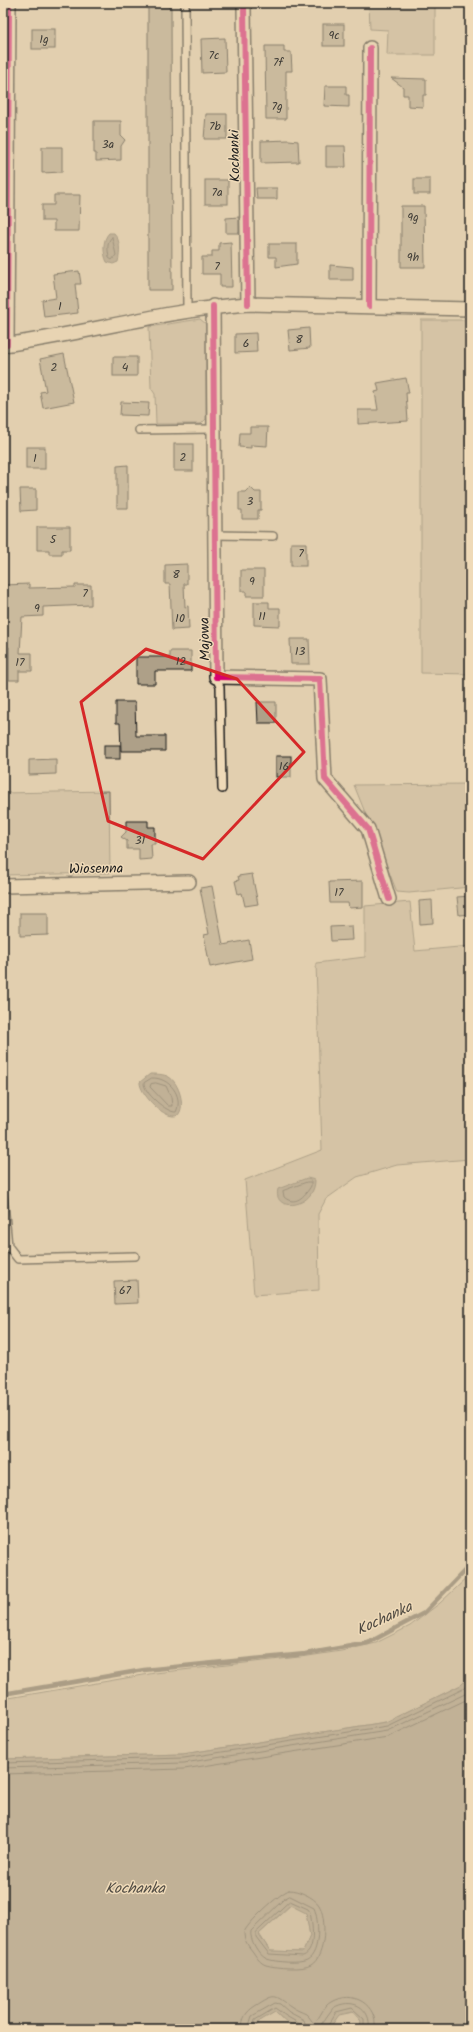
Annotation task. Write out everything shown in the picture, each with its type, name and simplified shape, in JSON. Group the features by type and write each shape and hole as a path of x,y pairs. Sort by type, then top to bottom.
{"street":[{"path":"9,3 5,344 35,340 213,306 248,304 470,309"},
{"name":"Kochanki","path":"244,7 248,304"},
{"path":"369,306 370,48"},
{"name":"Majowa","path":"213,306 216,677 320,679 325,779 368,829 389,899"},
{"name":"Wiosenna","path":"3,886 189,882"}],"lane":[{"path":"185,3 187,311"},
{"path":"140,430 214,429"},
{"path":"215,535 273,536"},
{"path":"216,677 220,687 222,789"},
{"path":"3,1192 8,1246 18,1259 135,1256"}],"highlighted area":[{"path":"146,649 237,679 304,752 203,859 108,821 81,702"}],"shaded area":[{"path":"369,3 435,3 435,55 387,55 388,30 370,29"},
{"path":"200,319 206,324 206,419 201,424 156,424 155,394 151,388 149,327"},
{"path":"421,320 470,320 470,674 421,673"},
{"path":"470,784 470,887 409,893 397,892 354,785"},
{"path":"109,791 110,873 3,875 3,793"},
{"path":"410,902 415,951 470,946 470,1159 397,1165 357,1177 326,1199 318,1214 319,1290 254,1295 245,1180 322,1150 316,963 365,957 365,906"},
{"path":"470,1575 470,1676 461,1685 386,1722 183,1754 3,1759 3,1699 155,1673 308,1656 341,1651 376,1643 410,1626 440,1603"},
{"path":"291,1905 306,1912 310,1936 303,1952 270,1951 259,1934"},
{"path":"275,2011 283,2020 302,2029 257,2029 258,2022"},
{"path":"353,2012 361,2021 360,2029 325,2029 329,2028 339,2014"}],"water":[{"path":"109,233 114,233 118,239 118,262 113,264 107,262 104,251 105,239"},
{"path":"150,1074 167,1076 176,1084 181,1101 178,1115 173,1116 160,1111 148,1099 141,1087 140,1082"},
{"path":"307,1178 315,1180 313,1190 308,1197 302,1202 294,1204 281,1202 278,1197 278,1189"},
{"name":"Kochanka","path":"470,1676 470,2029 360,2029 361,2021 353,2012 339,2015 329,2029 306,2029 287,2022 275,2012 258,2022 257,2029 3,2029 3,1759 183,1754 386,1722 461,1685","holes":["290,1905 306,1913 310,1936 303,1952 270,1951 259,1934"]}],"building":[{"path":"148,3 169,3 169,8 171,8 172,290 148,290"},
{"path":"323,24 344,24 344,46 323,46"},
{"path":"32,29 55,29 55,49 32,49"},
{"path":"225,38 226,72 202,73 201,39"},
{"path":"265,46 284,46 284,52 291,52 292,71 286,71 286,119 266,119"},
{"path":"391,78 426,79 426,95 423,95 423,107 408,106 408,95 403,95 403,87"},
{"path":"325,86 346,86 346,95 349,95 349,107 324,106"},
{"path":"206,114 227,114 227,139 204,139"},
{"path":"94,121 121,121 121,136 125,140 121,146 121,160 96,161 96,153 94,153"},
{"path":"261,141 298,141 299,162 261,163"},
{"path":"326,146 345,146 346,167 326,167"},
{"path":"42,147 62,147 62,172 42,173"},
{"path":"414,179 430,179 430,194 414,194"},
{"path":"205,180 228,180 228,204 205,204"},
{"path":"256,188 277,188 277,199 257,199"},
{"path":"54,195 80,195 79,231 54,231 54,221 42,221 42,205 54,205"},
{"path":"401,206 424,206 425,267 401,267"},
{"path":"239,217 239,233 226,233 226,218"},
{"path":"231,242 232,287 220,287 220,274 202,274 202,257 212,257 212,251 219,251 219,243"},
{"path":"269,244 297,244 297,264 276,267 276,257 269,257"},
{"path":"330,265 353,267 353,280 330,280"},
{"path":"79,271 81,284 75,284 78,313 44,317 42,300 56,298 53,274"},
{"path":"309,328 310,348 290,350 288,330"},
{"path":"256,333 257,352 235,353 235,334"},
{"path":"64,354 74,402 43,408 40,392 46,391 40,359"},
{"path":"113,357 137,357 137,376 113,376"},
{"path":"406,378 409,393 406,393 408,421 358,424 358,410 378,410 375,392 379,391 377,383"},
{"path":"121,402 149,403 148,416 120,415"},
{"path":"250,427 268,427 267,446 251,445 251,448 239,447 240,433 250,433"},
{"path":"174,444 193,444 193,471 174,471"},
{"path":"26,447 45,447 45,469 26,469"},
{"path":"128,465 128,508 117,508 117,466"},
{"path":"250,487 255,492 261,492 261,510 258,510 258,519 242,519 242,510 239,510 239,492 245,492"},
{"path":"20,489 36,489 36,510 21,511"},
{"path":"37,527 70,527 70,550 62,550 62,554 49,554 49,550 37,550"},
{"path":"291,543 306,543 306,566 291,566"},
{"path":"187,564 187,584 184,584 185,607 188,606 189,629 172,630 170,584 165,584 165,565"},
{"path":"241,570 264,570 264,596 246,596 246,591 241,591"},
{"path":"29,584 29,588 75,587 75,585 91,585 91,605 43,607 43,616 22,617 20,653 32,653 32,671 19,671 19,680 9,680 9,647 3,647 4,585"},
{"path":"254,602 269,602 269,608 280,608 280,626 254,625"},
{"path":"290,639 309,639 310,664 291,664"},
{"path":"170,651 191,651 191,671 155,671 155,684 136,684 136,657 170,657"},
{"path":"116,702 135,702 136,736 165,736 165,751 121,751 120,723 116,723"},
{"path":"257,702 276,702 276,723 258,723"},
{"path":"104,745 120,745 120,759 104,759"},
{"path":"276,756 291,756 291,777 276,777"},
{"path":"56,759 56,774 29,775 29,760"},
{"path":"126,821 148,821 148,827 155,827 155,844 151,844 152,859 139,860 139,849 127,849 127,841 121,837 126,832"},
{"path":"252,874 258,904 245,906 242,893 238,894 235,881 239,880 238,876"},
{"path":"363,881 363,907 349,908 348,903 330,903 329,882"},
{"path":"212,886 223,945 249,940 252,959 210,967 204,935 209,934 200,888"},
{"path":"470,896 470,914 459,915 457,897"},
{"path":"432,900 433,923 420,924 419,901"},
{"path":"20,913 48,913 48,935 20,936"},
{"path":"351,926 352,940 331,941 330,927"},
{"path":"137,1280 138,1303 115,1304 114,1281"}],"waterway":[{"name":"Kochanka","path":"3,1694 144,1670 305,1654 368,1643 424,1613 470,1565"}],"cycle path":[{"path":"7,344 9,3"},
{"path":"244,7 248,304"},
{"path":"369,306 370,48"},
{"path":"213,306 216,677 320,679 325,779 368,829 389,899"}]}
